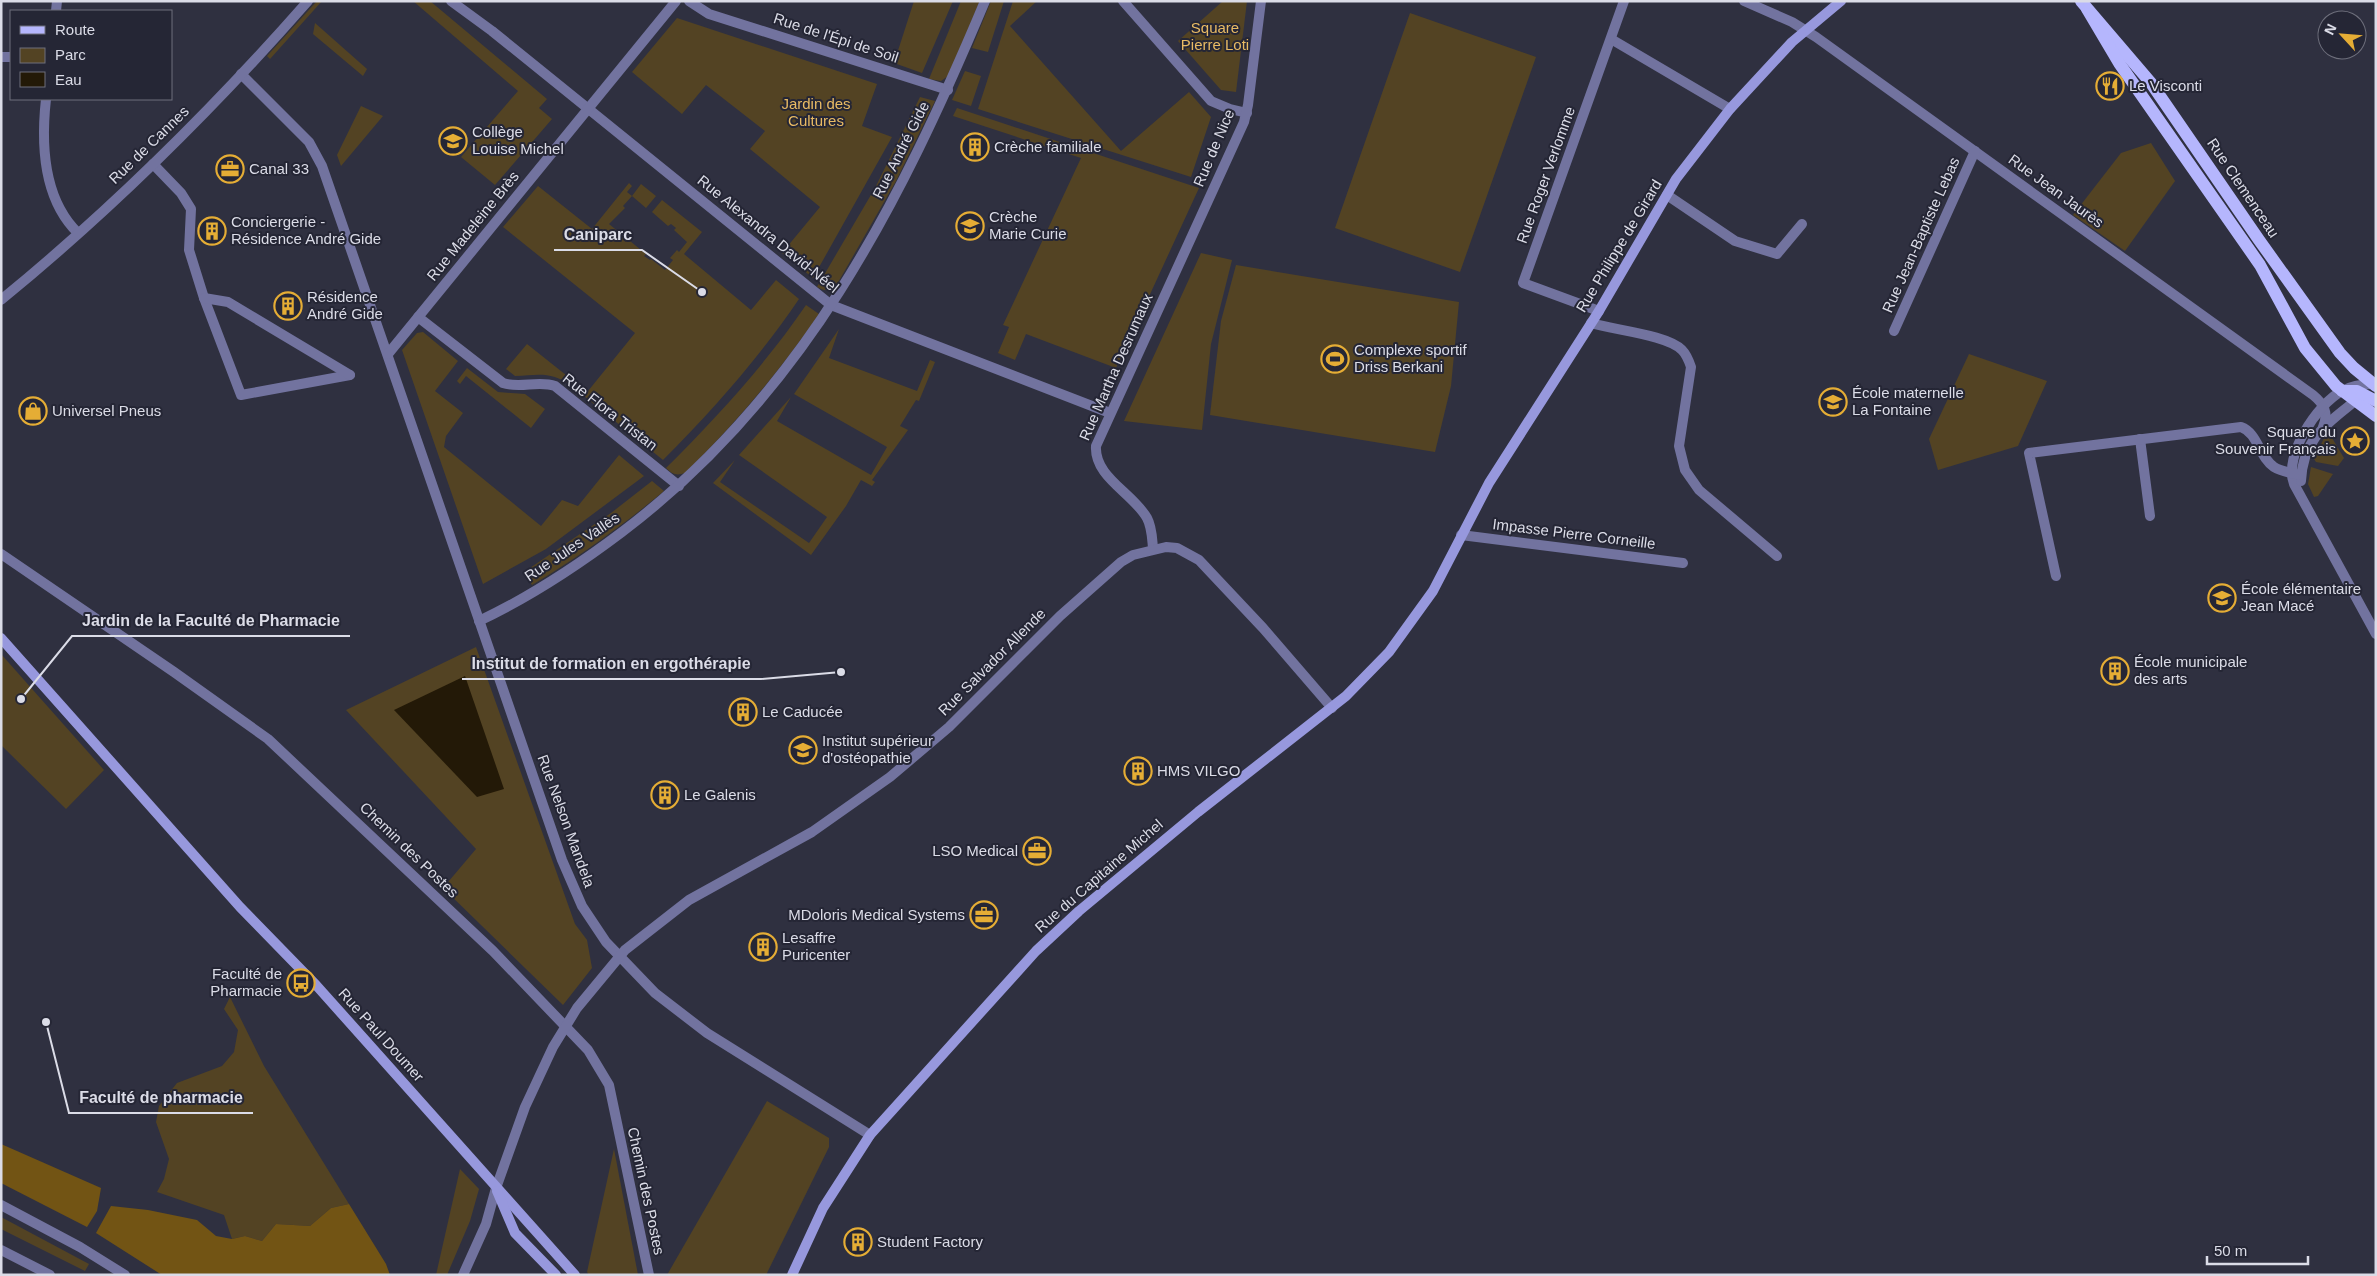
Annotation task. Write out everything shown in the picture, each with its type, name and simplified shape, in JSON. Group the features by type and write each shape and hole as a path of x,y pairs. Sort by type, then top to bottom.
{"main road":[{"name":"Rue Philippe de Girard","path":"1461,535 1489,483 1591,323 1667,194 1692,157 1730,109 1805,29 1840,1"},
{"name":"Rue Clemenceau","path":"2084,5 2151,83 2259,240 2368,389 2376,416"},
{"name":"Rue Clemenceau","path":"2084,5 2119,64 2254,257 2305,348 2342,391"},
{"path":"2342,391 2368,389 2376,401"},
{"name":"Rue du Capitaine Michel","path":"792,1275 823,1208 870,1135 908,1090 1049,938 1198,812 1332,708 1366,677 1406,631 1433,591 1461,535"},
{"name":"Rue Paul Doumer","path":"1,638 240,907 316,985 575,1275"},
{"name":"Rue Paul Doumer","path":"496,1188 515,1233 529,1250 556,1275"}],"street":[{"name":"Rue de Cannes","path":"1,300 78,233 152,164 241,74 308,1"},
{"name":"Rue Alexandra David-Néel","path":"450,1 492,31 831,306 1110,414"},
{"name":"Rue Madeleine Brès","path":"388,354 676,1"},
{"name":"Rue de l'Épi de Soil","path":"689,1 709,14 948,90"},
{"name":"Rue André Gide","path":"831,306 901,186 948,90 985,1"},
{"path":"1123,1 1211,101 1230,109 1247,113"},
{"name":"Rue de Nice","path":"1175,270 1247,113 1261,1"},
{"name":"Rue Roger Verlomme","path":"1599,310 1523,284 1624,1"},
{"name":"Rue Jean Jaurès","path":"1744,1 1805,29 2313,395 2324,406"},
{"path":"1611,39 1730,109"},
{"path":"241,74 305,138 318,156 479,620"},
{"path":"46,100 43,132 46,167 60,210 78,233"},
{"name":"Rue Jean-Baptiste Lebas","path":"1894,331 1975,151"},
{"path":"152,164 181,193 191,210 189,250 204,298 241,395 350,375 228,302 204,298"},
{"path":"1667,194 1735,241 1777,254 1802,224"},
{"name":"Rue Martha Desrumaux","path":"1153,548 1151,528 1146,516 1102,468 1096,457 1096,446 1175,270"},
{"name":"Rue Jules Vallès","path":"479,620 527,596 580,563 679,486 700,467 754,410 796,357 831,306"},
{"name":"Rue Flora Tristan","path":"418,317 503,384 514,386 543,384 555,386 679,486"},
{"path":"1591,323 1658,338 1682,349 1691,367 1679,446 1684,470 1699,490 1777,556"},
{"path":"2323,426 2368,389"},
{"path":"2296,474 2294,456 2303,436 2324,406 2342,391"},
{"path":"2324,406 2326,417 2323,426 2296,474 2294,484 2376,634"},
{"path":"2056,576 2029,453 2241,427 2249,432 2271,464 2296,474"},
{"path":"2140,439 2150,516"},
{"name":"Impasse Pierre Corneille","path":"1461,535 1683,563"},
{"name":"Rue Salvador Allende","path":"462,1275 486,1224 496,1188 534,1085 565,1026 618,957 645,932 689,900 791,845 882,783 932,742 1060,616 1102,578 1133,555 1153,548 1177,548 1203,564 1332,708"},
{"name":"Chemin des Postes","path":"1,554 226,708 268,739 328,793 493,951 588,1050 609,1085 649,1275"},
{"name":"Rue Nelson Mandela","path":"479,620 572,884 594,924 618,957 655,993 686,1018 870,1135"},
{"path":"1,1205 73,1243 125,1275"},
{"path":"1,1250 50,1275"}],"green space":[{"path":"317,1 322,1 270,59 267,56"},
{"path":"413,1 430,1 547,99 539,108 552,119 495,185 461,157 518,91"},
{"path":"914,1 953,1 922,73 894,63"},
{"path":"961,1 980,1 948,76 941,81 929,79"},
{"path":"991,1 1004,1 988,52 972,48"},
{"path":"1013,1 1037,1 1010,26 1121,151 1189,92 1211,117 1191,177 978,109"},
{"name":"Square Pierre Loti","path":"1223,1 1247,1 1236,92 1221,90 1178,41"},
{"path":"1410,13 1536,57 1460,272 1335,228"},
{"name":"Jardin des Cultures","path":"677,18 877,84 862,126 892,137 813,278 782,253 820,207 750,149 765,131 706,85 682,114 632,72"},
{"path":"315,23 367,69 363,76 313,34"},
{"path":"965,71 981,76 971,106 952,100"},
{"path":"920,97 935,101 896,181 836,286 827,290 817,287 875,188"},
{"path":"361,106 383,116 341,166 337,155"},
{"path":"957,108 1199,188 1116,368 1026,334 1015,360 998,353 1009,327 1003,325 1081,158 953,116"},
{"path":"2151,143 2175,181 2125,251 2073,215 2121,153"},
{"path":"629,183 632,186 627,192 632,196 623,206 625,208 609,224 646,254 644,256 665,270 673,260 670,258 677,250 679,252 687,242 674,230 676,228 671,224 668,226 652,212 662,200 702,232 684,254 751,310 776,280 799,299 735,383 663,460 584,396 635,333 503,227 538,186 592,229"},
{"path":"641,184 656,196 646,208 632,196"},
{"path":"1201,253 1232,260 1211,344 1202,430 1124,421"},
{"name":"Complexe sportif Driss Berkani","path":"1236,265 1459,302 1451,386 1435,452 1210,415 1221,321"},
{"path":"806,305 819,314 756,397 685,473 677,474 668,470 666,468 722,410 774,349"},
{"path":"839,329 829,358 917,391 930,360 935,362 919,401 916,400 900,426 908,430 872,480 875,482 872,486 861,480 846,506 811,555 713,483 735,460 720,482 809,543 827,517 739,455 791,397 777,421 871,475 887,447 794,394"},
{"path":"423,332 458,361 435,391 463,413 446,436 444,447 541,526 562,500 578,506 619,455 644,476 546,549 483,584 402,350 417,333"},
{"path":"527,344 576,383 572,386 558,378 545,375 515,376 506,369"},
{"path":"1969,354 2047,381 2018,446 1938,470 1929,439"},
{"path":"467,368 498,392 525,394 545,409 531,428 466,376 460,384 457,381"},
{"path":"2329,433 2344,458 2338,466 2316,462 2314,459 2325,436"},
{"path":"2311,467 2333,474 2318,496 2314,497 2308,484"},
{"path":"652,481 664,491 600,541 532,585 524,572 611,513"},
{"path":"476,647 575,924 587,940 592,968 563,1005 443,888 476,849 346,710"},
{"path":"1,654 104,770 66,809 1,745"},
{"path":"230,997 264,1066 349,1204 331,1208 310,1226 276,1224 262,1241 245,1236 232,1239 224,1215 157,1192 164,1179 169,1159 156,1122 159,1106 177,1083 222,1066 234,1052 238,1030 224,1009"},
{"path":"767,1101 829,1138 829,1147 766,1275 667,1275"},
{"path":"614,1149 638,1275 589,1275 587,1272"},
{"path":"460,1169 479,1189 470,1221 447,1275 436,1275"},
{"path":"1,1217 89,1264 85,1271 1,1229"}],"shaded area":[{"path":"1,1144 101,1188 97,1211 87,1227 1,1183"},
{"path":"349,1204 386,1264 390,1275 162,1275 96,1233 111,1206 148,1210 197,1220 216,1236 232,1239 245,1236 262,1241 276,1224 310,1226 331,1208"}],"water":[{"path":"465,676 504,789 477,797 394,710"}],"place":[{"name":"Le Visconti","path":"2110,86"},
{"name":"Collège Louise Michel","path":"453,141"},
{"name":"Crèche familiale","path":"975,147"},
{"name":"Canal 33","path":"230,169"},
{"name":"Crèche Marie Curie","path":"970,226"},
{"name":"Conciergerie - Résidence André Gide","path":"212,231"},
{"name":"Caniparc","path":"702,292"},
{"name":"Résidence André Gide","path":"288,306"},
{"name":"Complexe sportif Driss Berkani","path":"1335,359"},
{"name":"École maternelle La Fontaine","path":"1833,402"},
{"name":"Universel Pneus","path":"33,411"},
{"name":"Square du Souvenir Français","path":"2355,441"},
{"name":"École élémentaire Jean Macé","path":"2222,598"},
{"name":"École municipale des arts","path":"2115,671"},
{"name":"Institut de formation en ergothérapie","path":"841,672"},
{"name":"Jardin de la Faculté de Pharmacie","path":"21,699"},
{"name":"Le Caducée","path":"743,712"},
{"name":"Institut supérieur d'ostéopathie","path":"803,750"},
{"name":"HMS VILGO","path":"1138,771"},
{"name":"Le Galenis","path":"665,795"},
{"name":"LSO Medical","path":"1037,851"},
{"name":"MDoloris Medical Systems","path":"984,915"},
{"name":"Lesaffre Puricenter","path":"763,947"},
{"name":"Faculté de Pharmacie","path":"301,983"},
{"name":"Faculté de pharmacie","path":"46,1022"},
{"name":"Student Factory","path":"858,1242"}]}
